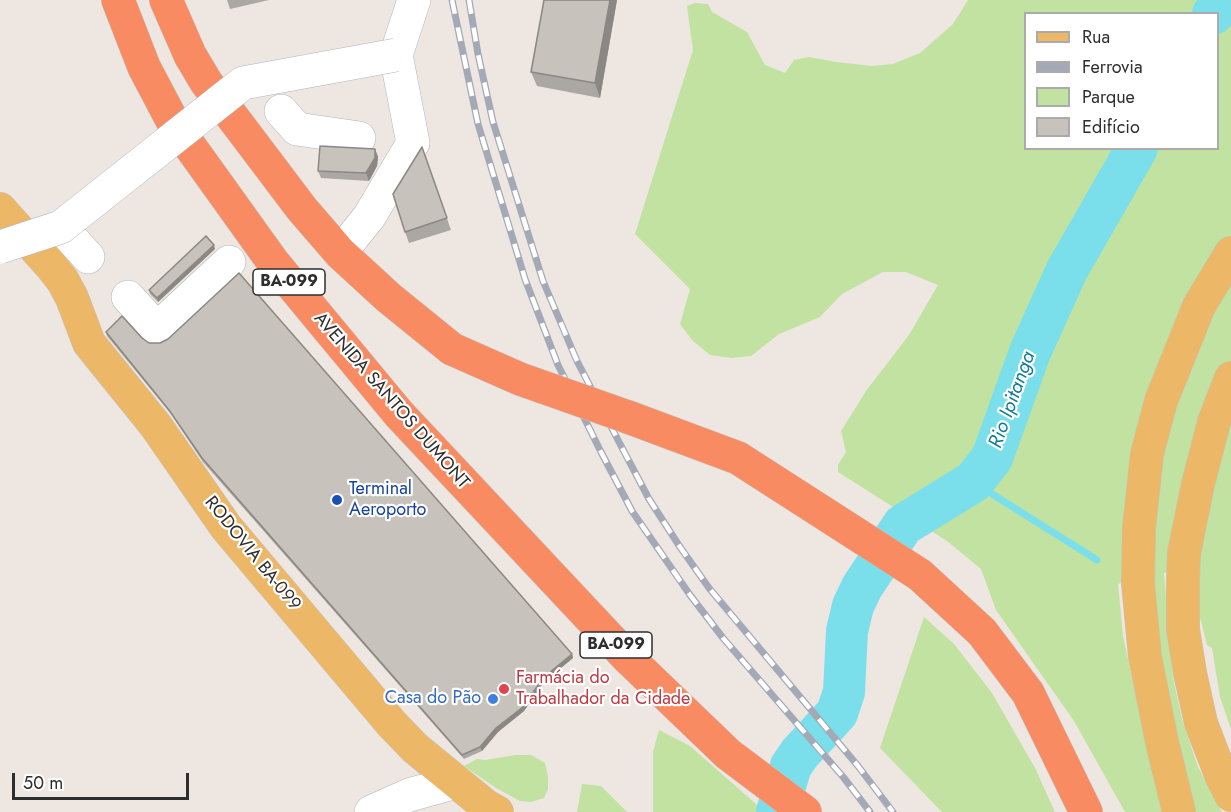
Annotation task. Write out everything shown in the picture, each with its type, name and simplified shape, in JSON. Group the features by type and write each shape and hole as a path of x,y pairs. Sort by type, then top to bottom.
{"highway":[{"name":"AVENIDA SANTOS DUMONT","path":"118,0 144,67 174,124 281,272 399,414 627,657 728,754 805,812"},
{"name":"BA-099","path":"166,0 190,55 206,82 302,209 340,253 389,298 452,349 520,379 738,458 920,575 982,632 1028,693 1086,812"}],"main road":[{"name":"RODOVIA BA-099","path":"0,209 58,274 72,298 88,343 163,434 226,527 391,723 415,748 486,806 497,812"},
{"path":"1179,812 1161,742 1145,657 1138,583 1139,528 1147,454 1161,401 1199,306 1231,253"},
{"path":"1231,378 1214,422 1195,495 1184,554 1183,628 1201,723 1231,795"}],"street":[{"path":"340,253 369,217 373,139 414,0"},
{"path":"0,247 61,227 243,83 396,55"},
{"path":"280,111 297,129 373,139"},
{"path":"61,227 88,257"},
{"path":"128,297 157,329 229,262"},
{"path":"371,812 409,795 456,782"}],"green space":[{"path":"968,0 1231,0 1231,729 1220,697 1212,648 1207,645 1194,603 1190,564 1164,573 1173,678 1182,719 1198,767 1222,812 1194,812 1164,681 1154,573 1118,584 1123,636 1164,812 1125,812 1074,721 996,610 981,569 947,541 838,472 838,465 846,452 841,431 866,391 909,335 938,285 906,272 883,272 842,294 820,317 779,334 751,356 732,358 710,355 692,340 680,324 690,289 635,234 693,50 687,6 695,3 708,4 712,12 747,32 765,65 785,73 794,60 809,57 872,66 893,64 920,53 953,24"},
{"path":"924,617 954,644 992,693 1035,768 1055,812 942,812 880,748"},
{"path":"659,730 690,746 765,812 653,812 653,752"},
{"path":"531,755 545,763 548,789 544,798 531,802 520,801 464,766 477,759 485,760"},
{"path":"582,784 601,786 627,812 577,812"}],"building":[{"path":"544,0 610,0 595,83 531,72"},
{"path":"320,146 375,149 375,158 366,173 318,171"},
{"path":"422,147 447,218 405,232 393,194"},
{"path":"206,236 214,245 157,298 149,290"},
{"name":"Terminal Aeroporto","path":"239,273 572,654 543,678 523,707 496,728 480,747 462,755 202,458 169,410 106,332 122,316 149,343 160,343 168,339"}],"waterway":[{"name":"Rio Ipitanga","path":"1214,12 1223,0"},
{"name":"Rio Ipitanga","path":"777,812 791,766 837,713 844,692 847,631 853,606 862,587 903,525 973,482 992,458 1030,352 1067,270 1136,150"},
{"path":"973,482 1097,560"}],"railway":[{"path":"452,0 478,124 525,279 558,365 601,452 632,511 690,595 723,638 844,778 870,812"},
{"path":"469,0 493,122 543,281 577,361 619,442 649,499 709,588 858,766 893,812"}],"place":[{"name":"Terminal Aeroporto","path":"337,500"},
{"name":"Farmácia do Trabalhador da Cidade","path":"504,689"},
{"name":"Casa do Pão","path":"493,699"}]}
